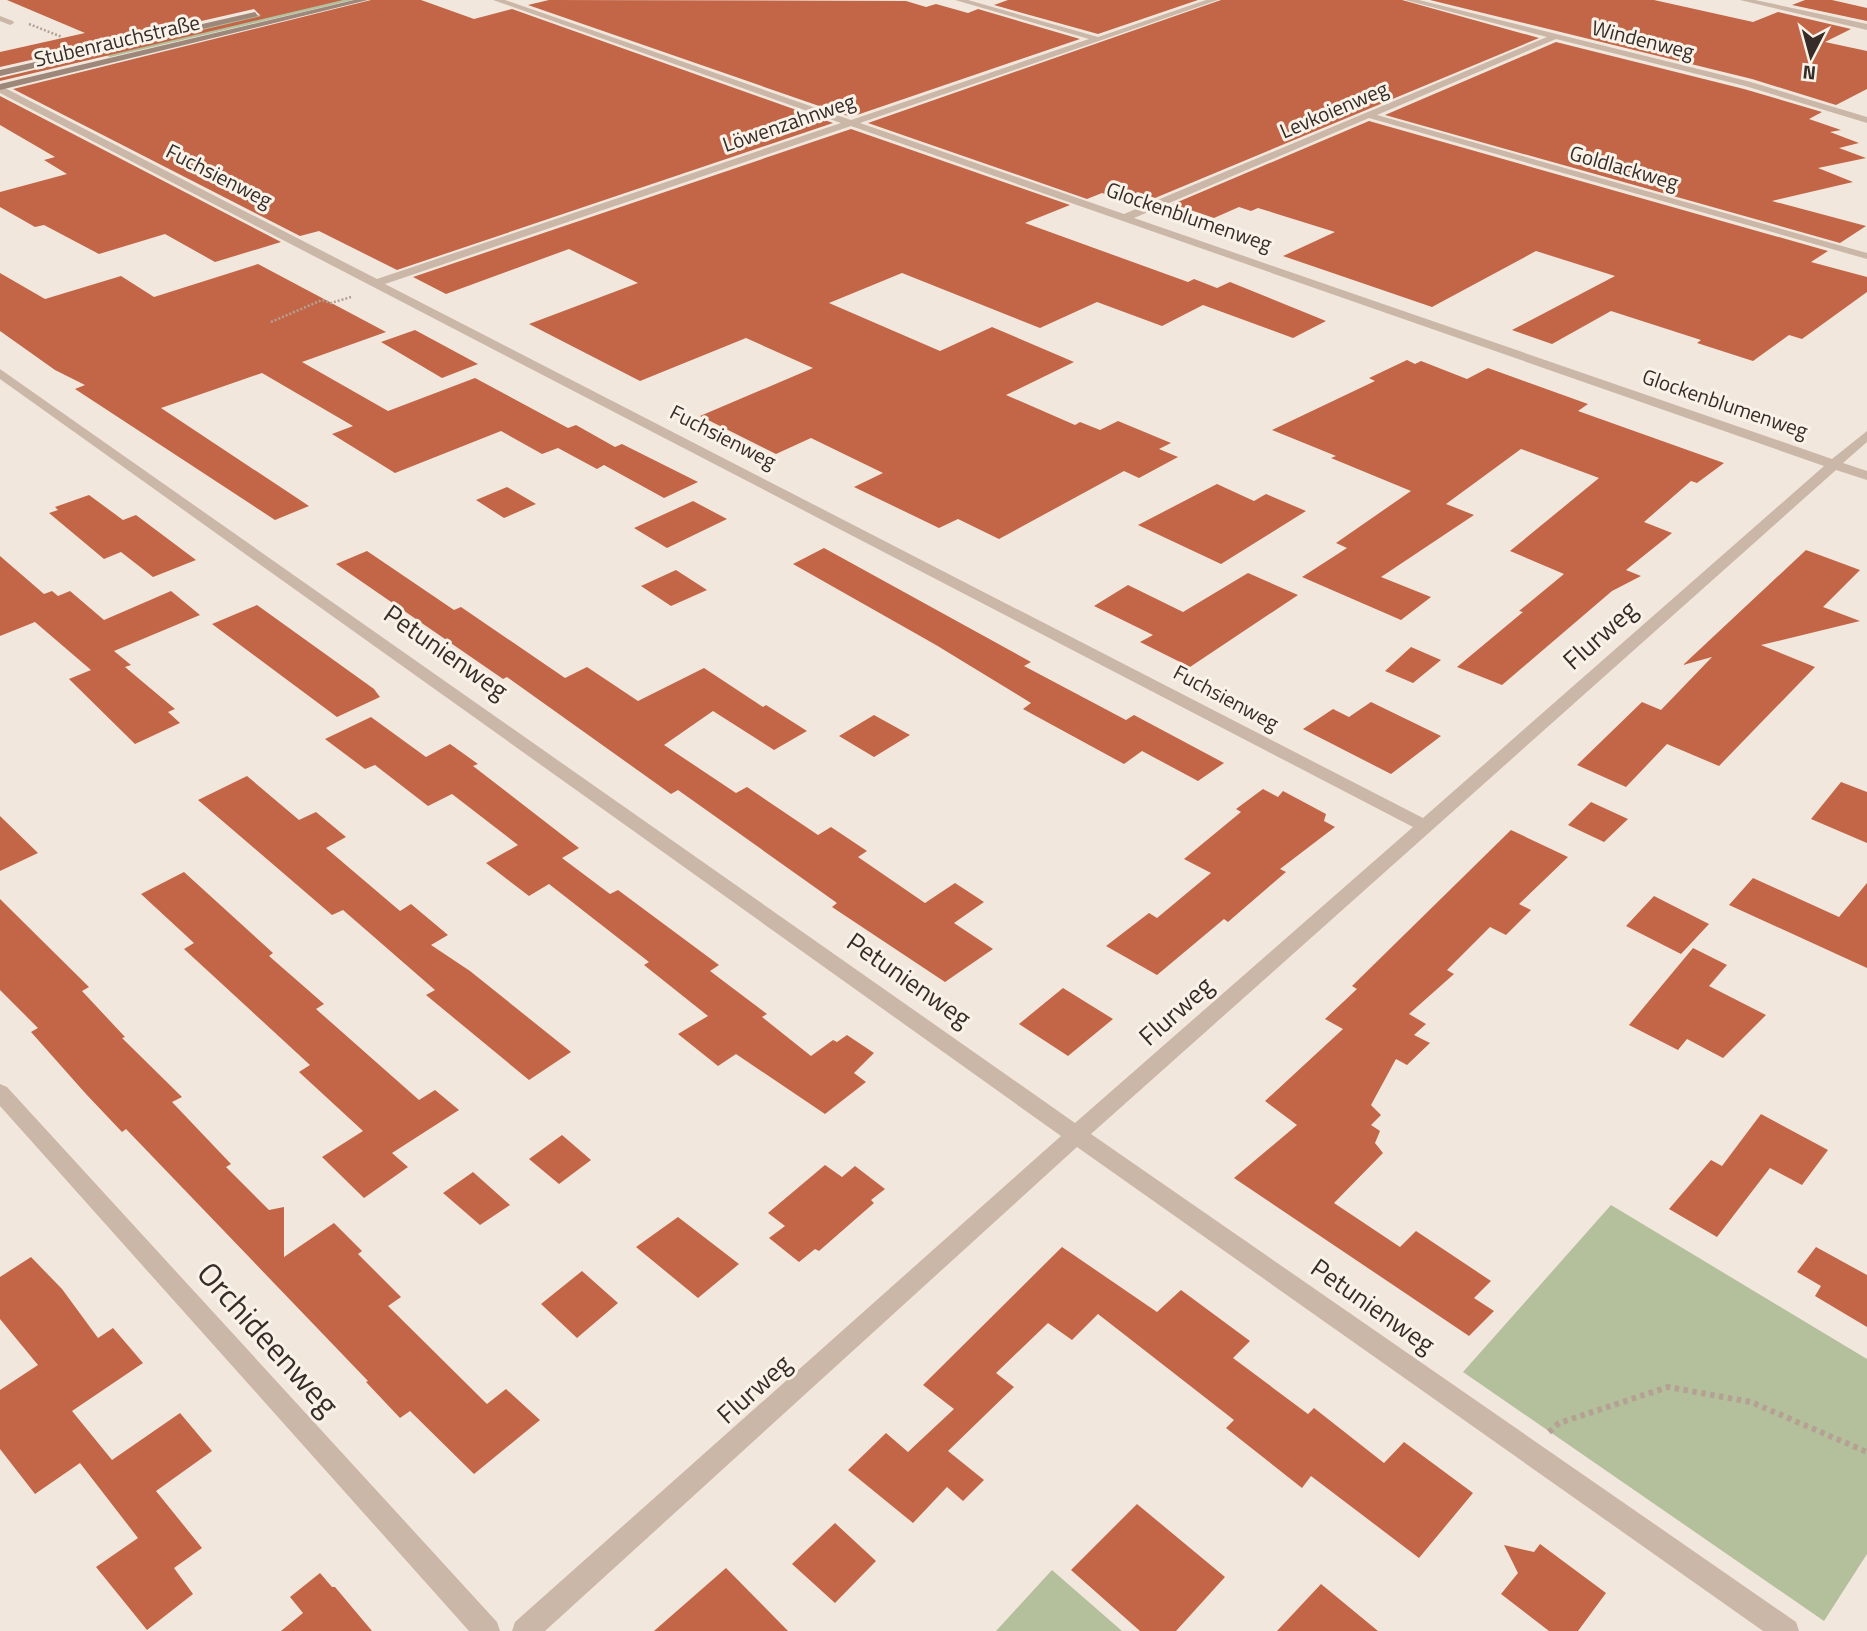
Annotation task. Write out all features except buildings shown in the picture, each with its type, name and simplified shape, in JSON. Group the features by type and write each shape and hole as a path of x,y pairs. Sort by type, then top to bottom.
{"main road":[{"name":"Stubenrauchstraße","path":"0,88 364,0"},
{"name":"Stubenrauchstraße","path":"0,73 272,10"}],"street":[{"name":"Glockenblumenweg","path":"497,0 1867,476"},
{"path":"959,0 1097,39"},
{"name":"Löwenzahnweg","path":"377,283 1214,0"},
{"name":"Windenweg","path":"1409,0 1748,84 1867,120"},
{"path":"1744,0 1867,27"},
{"path":"0,18 10,23"},
{"name":"Levkoienweg","path":"1126,217 1556,36"},
{"name":"Fuchsienweg","path":"0,88 1424,826"},
{"path":"1855,115 1867,112"},
{"name":"Goldlackweg","path":"1371,116 1867,256"},
{"name":"Petunienweg","path":"0,373 1076,1135 1786,1631"},
{"name":"Flurweg","path":"525,1631 1076,1135 1867,435"},
{"name":"Orchideenweg","path":"0,1092 487,1631"}],"path":[{"path":"10,23 34,24 70,41"},
{"path":"271,321 321,300 338,302 360,295"},
{"path":"1530,1452 1559,1423 1668,1387 1751,1402 1867,1452"}],"green space":[{"path":"323,0 353,0 110,57 99,53"},
{"path":"1611,1205 1867,1359 1867,1554 1824,1621 1463,1372"},
{"path":"1052,1570 1122,1631 996,1631"}]}
